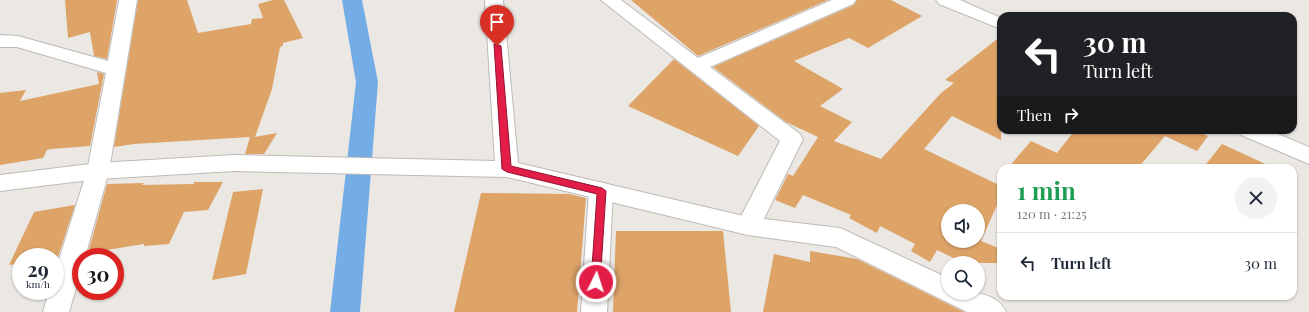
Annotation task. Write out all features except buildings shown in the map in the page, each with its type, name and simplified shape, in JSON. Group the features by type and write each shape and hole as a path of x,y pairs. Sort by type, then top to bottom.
{"street":[{"path":"56,312 98,171 128,0"},
{"path":"494,0 507,169"},
{"path":"610,0 792,139 748,226"},
{"path":"696,66 847,0"},
{"path":"945,0 997,22"},
{"path":"0,41 18,42 115,69"},
{"path":"1257,134 1309,156"},
{"path":"0,183 98,171 234,163 507,169 748,226 840,238 941,287"},
{"path":"594,312 602,191"},
{"path":"968,300 993,312"}],"waterway":[{"path":"345,312 367,82 352,0"}],"route":[{"path":"497,46 507,169 602,191 596,282"}]}
